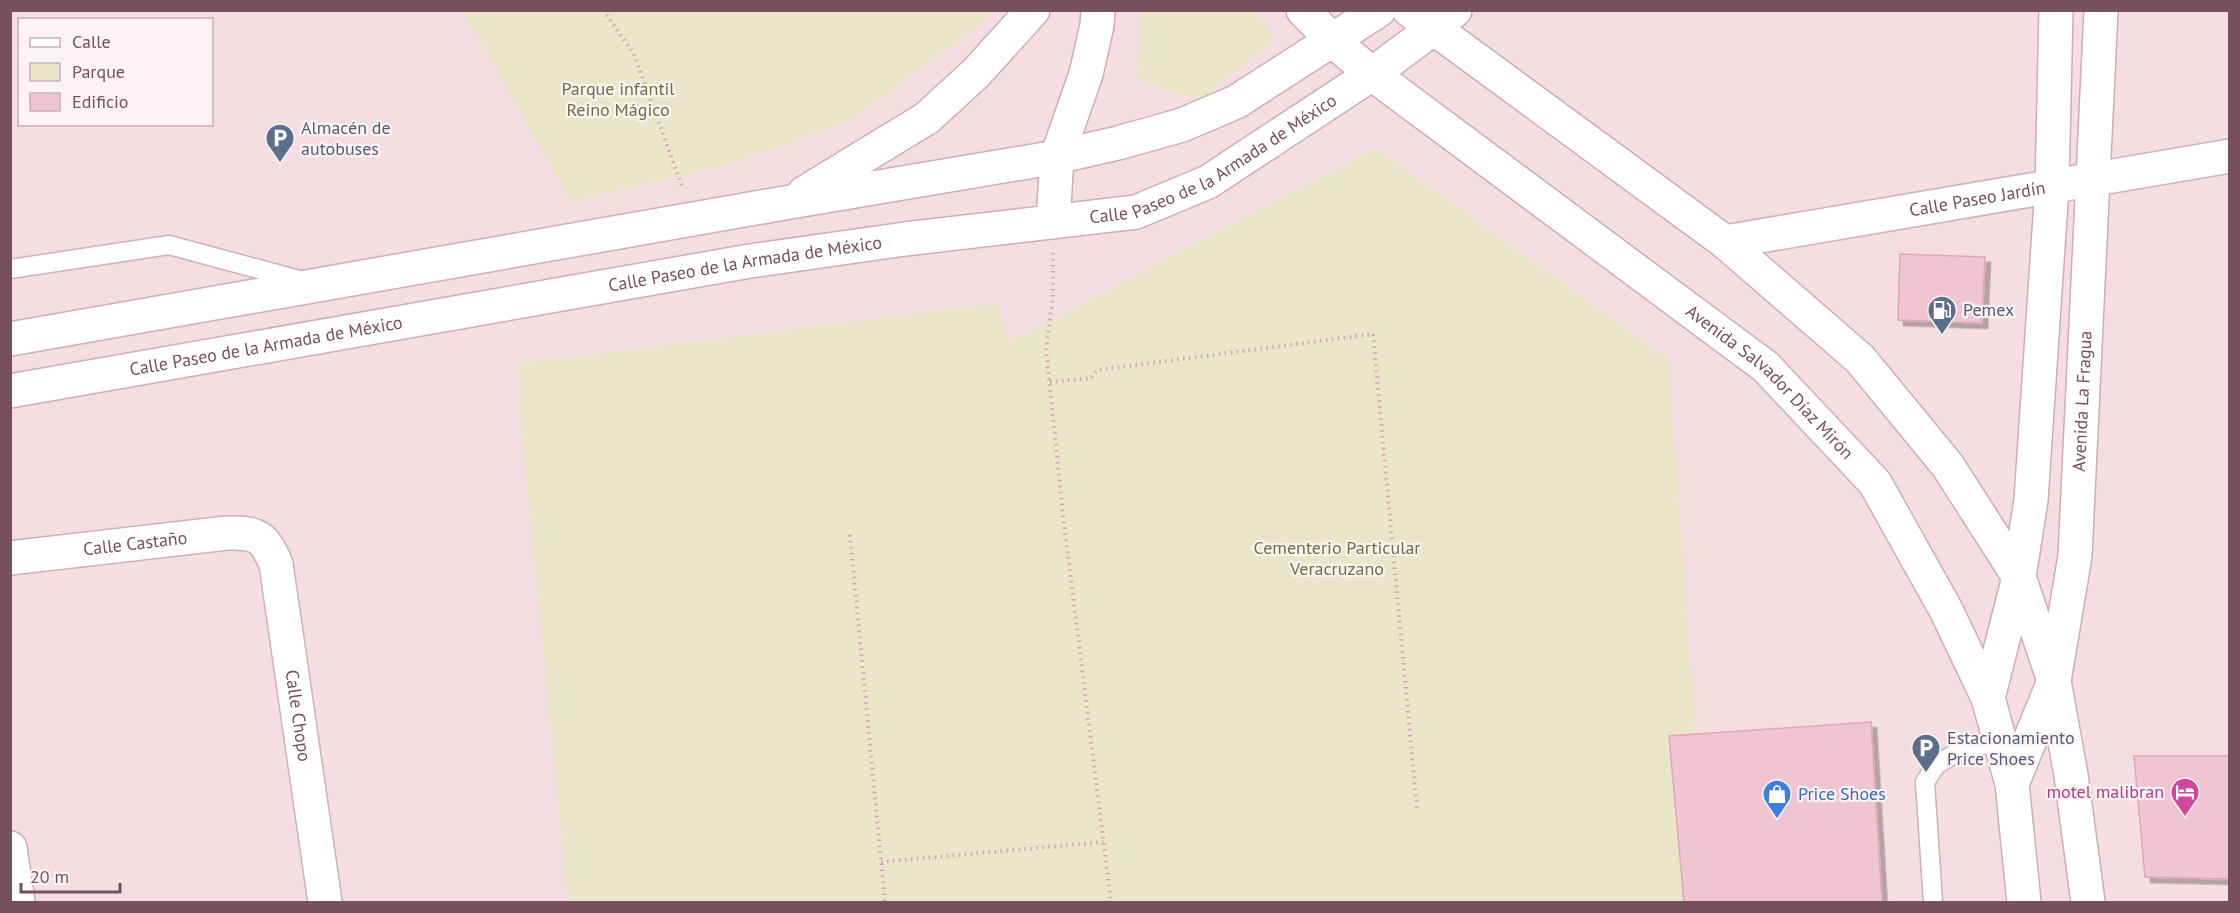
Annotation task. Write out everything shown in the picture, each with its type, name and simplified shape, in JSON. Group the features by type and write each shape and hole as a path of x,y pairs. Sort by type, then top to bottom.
{"main road":[{"path":"790,202 927,118 976,73 1034,10"},
{"path":"1053,222 1057,157 1086,74 1098,10"},
{"name":"Avenida Salvador Díaz Mirón","path":"1303,10 1332,40 1372,74 1766,367 1875,483 1946,610 1988,698 2012,784 2024,903"},
{"name":"Calle Paseo de la Armada de México","path":"10,339 1057,157 1182,125 1236,102 1379,10"},
{"path":"1988,698 2019,577 2031,500 2052,187 2056,10"},
{"name":"Avenida La Fragua","path":"2012,784 2054,681 2075,556 2101,10"},
{"name":"Calle Paseo de la Armada de México","path":"10,391 750,261 905,239 1136,212 1208,182 1372,74 1433,16"},
{"path":"1433,16 1725,242 1860,359 1948,466 2019,577 2054,681 2071,775 2088,903"},
{"name":"Calle Paseo Jardín","path":"1725,242 2229,156"},
{"name":"Calle Castaño","path":"10,558 226,533 245,532 258,536"},
{"name":"Calle Chopo","path":"258,536 269,546 276,564 325,903"},
{"path":"10,848 18,903"}],"lane":[{"path":"10,269 169,245 319,285"},
{"path":"1933,903 1925,782 1936,765 1958,752 2000,740"}],"path":[{"path":"603,10 634,54 694,219"},
{"path":"1053,222 1053,297 1046,349 1064,526 1111,903"},
{"path":"1050,382 1091,378 1097,370 1372,334 1417,809"},
{"path":"850,535 885,903"},
{"path":"881,862 1104,842"}],"shaded area":[{"path":"11,11 2229,11 2229,902 11,902"}],"green space":[{"name":"Parque infantil Reino Mágico","path":"463,11 994,11 984,22 850,120 731,164 571,201"},
{"path":"1141,11 1256,11 1275,38 1201,101 1137,80"},
{"name":"Cementerio Particular Veracruzano","path":"1375,148 1668,359 1695,734 1669,736 1684,902 568,902 520,417 518,364 997,303 1008,343"}],"building":[{"path":"1900,254 1985,257 1982,323 1898,320"},
{"name":"Price Shoes","path":"1871,722 1882,902 1684,902 1669,736"},
{"name":"motel malibran","path":"2134,756 2230,756 2230,879 2145,877"}],"place":[{"name":"Almacén de autobuses","path":"280,164"},
{"name":"Pemex","path":"1942,336"},
{"name":"Estacionamiento Price Shoes","path":"1926,774"},
{"name":"motel malibran","path":"2185,818"},
{"name":"Price Shoes","path":"1777,820"}]}
